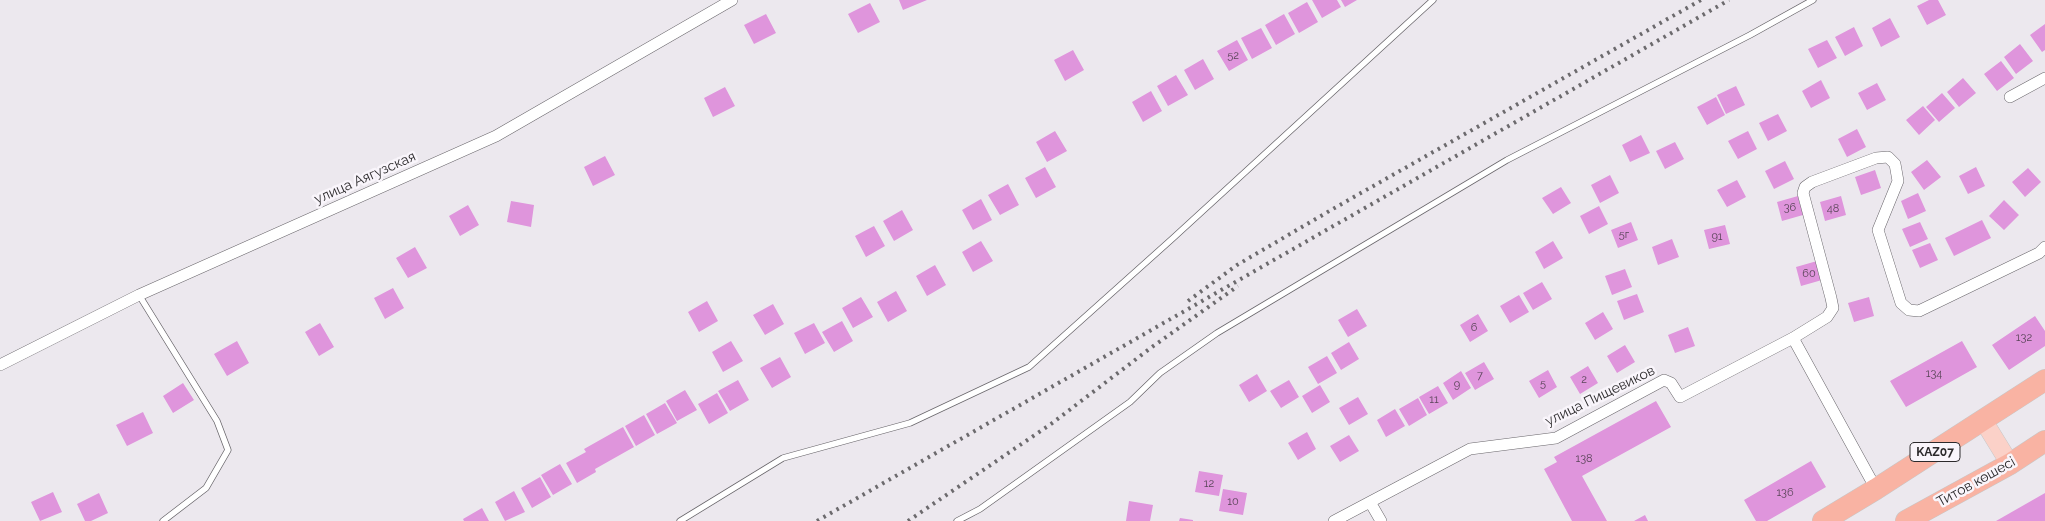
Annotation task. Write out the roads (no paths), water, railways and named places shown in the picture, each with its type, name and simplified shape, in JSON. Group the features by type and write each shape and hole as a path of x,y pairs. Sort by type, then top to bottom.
{"highway":[{"name":"KAZ07","path":"1823,521 2045,380"},
{"name":"Титов көшесі","path":"1906,521 2010,464 2045,441"}],"main road":[{"path":"1983,420 2010,464"}],"street":[{"name":"улица Аягузская","path":"0,365 139,295 496,136 732,0"},
{"path":"2010,97 2045,78"},
{"path":"1876,489 1794,338 1827,317 1832,308 1803,193 1805,187 1812,182 1876,158 1888,157 1895,164 1898,181 1878,230 1901,303 1909,310 1920,310 2042,250 2045,264"},
{"name":"улица Пищевиков","path":"1334,521 1470,449 1556,438 1664,380 1671,382 1680,396 1794,338"},
{"path":"1370,502 1381,521"}],"lane":[{"path":"680,521 783,458 910,423 1029,367 1433,0"},
{"path":"957,521 980,509 1122,408 1160,373 1217,333 1507,160 1750,35 1813,0"},
{"path":"139,295 217,421 228,450 206,488 163,521"}],"railway":[{"path":"1188,301 1237,265 1701,0"},
{"path":"817,521 1729,0"},
{"path":"908,521 1051,424 1152,347 1238,286"}]}
